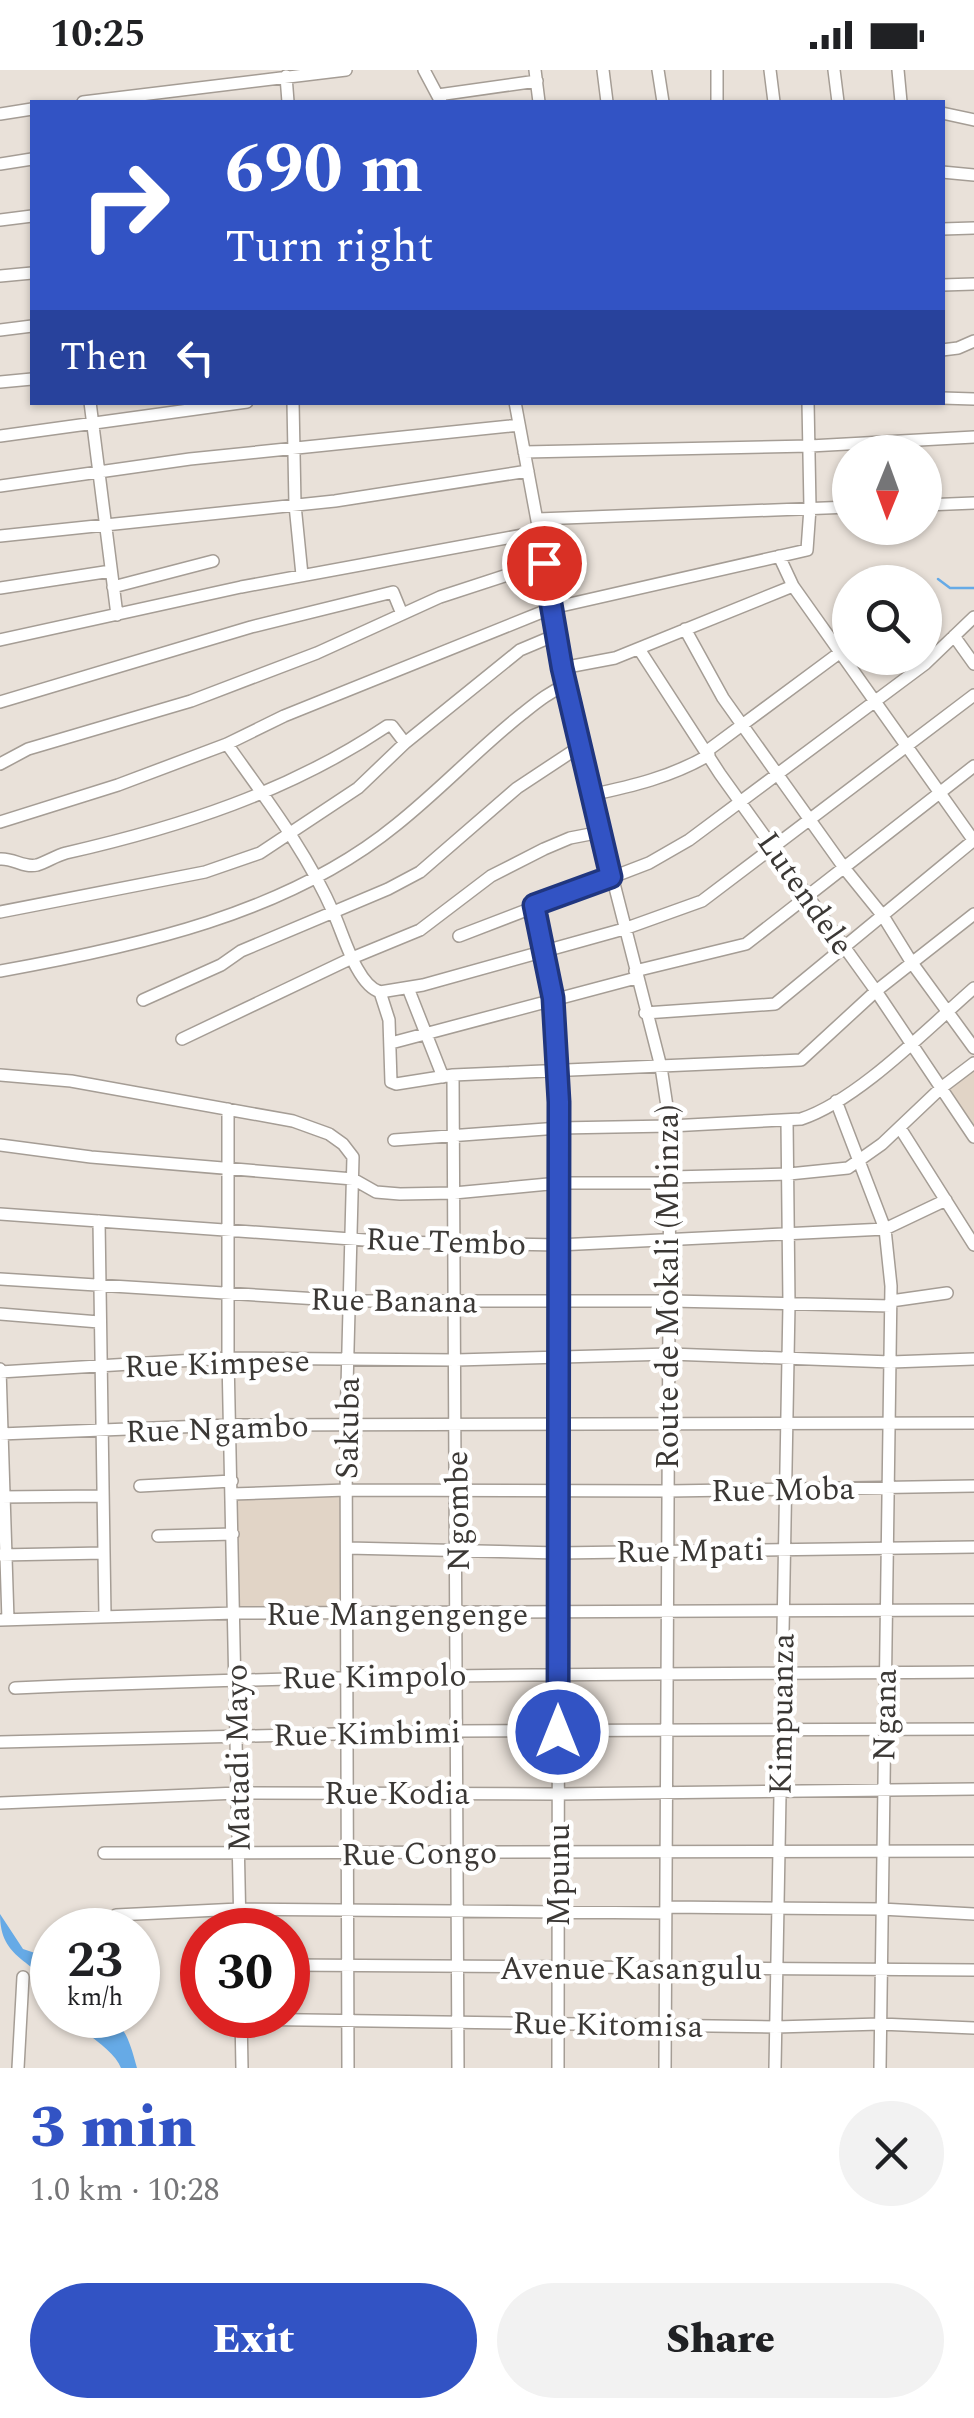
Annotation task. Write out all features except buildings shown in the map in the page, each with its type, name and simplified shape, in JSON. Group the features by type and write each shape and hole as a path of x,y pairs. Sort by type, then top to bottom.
{"street":[{"path":"100,100 346,70"},
{"path":"424,70 440,99 536,75 539,100"},
{"path":"603,70 607,100"},
{"path":"658,70 663,100"},
{"path":"716,70 717,100"},
{"path":"770,70 774,100"},
{"path":"834,70 838,100"},
{"path":"898,70 900,100"},
{"path":"286,76 288,100"},
{"path":"0,114 30,109"},
{"path":"945,114 974,120"},
{"path":"0,164 30,159"},
{"path":"945,172 974,175"},
{"path":"0,220 30,216"},
{"path":"945,229 974,228"},
{"path":"0,276 30,273"},
{"path":"945,285 974,284"},
{"path":"0,330 30,326"},
{"path":"945,350 974,341"},
{"path":"0,382 30,379"},
{"path":"945,398 974,399"},
{"path":"90,405 117,615"},
{"path":"0,436 226,405"},
{"path":"293,405 295,506 302,576"},
{"name":"Route de Mokali (Mbinza)","path":"516,405 562,668 590,795 661,1067 670,1126 665,2068"},
{"path":"0,822 118,785 228,744 284,716 552,608 809,549 808,405"},
{"path":"0,486 100,471 519,425"},
{"path":"524,452 974,438"},
{"path":"0,536 295,506 528,472"},
{"path":"942,504 974,503"},
{"path":"0,640 538,525 832,507"},
{"path":"779,556 794,586 832,632"},
{"path":"113,587 213,561"},
{"path":"0,764 28,750 191,701 317,653 481,582 544,563"},
{"path":"0,588 111,571"},
{"path":"562,668 615,658 794,586"},
{"path":"0,702 250,627 393,592 402,614"},
{"path":"459,936 650,863 689,840 925,664 974,618"},
{"path":"685,629 722,698 844,868 884,916 912,963 974,1048"},
{"path":"0,912 205,872 260,853 358,788 405,743 520,650 558,634"},
{"path":"954,636 974,664"},
{"name":"Lutendele","path":"639,649 974,1137"},
{"path":"590,795 645,783 685,768 832,659"},
{"path":"645,1013 775,1004 974,841 875,702 860,675"},
{"path":"0,971 68,959 190,926 315,877 396,825 491,738 552,690 566,685"},
{"path":"228,744 292,834 352,958 369,987 380,992 408,988 624,929 702,901 974,695"},
{"path":"0,859 37,864 222,811 304,774 387,726 392,726 405,743"},
{"path":"143,1000 221,964 242,950 423,870 518,788 579,747"},
{"path":"391,1042 746,944 974,766"},
{"path":"182,1039 420,930 491,876 544,848 601,832"},
{"name":"Mpunu","path":"534,905 553,998 557,1069 558,2068"},
{"path":"380,992 391,1042 393,1084 557,1069 800,1060 876,991 974,914"},
{"name":"Ngombe","path":"408,988 448,1076 454,1134 458,2068"},
{"path":"394,1140 558,1128 787,1121 814,1115 909,1044 974,988"},
{"path":"0,1145 90,1157 353,1179 376,1192 454,1193 559,1183 835,1171 861,1161 974,1063"},
{"name":"Sakuba","path":"0,1075 72,1080 293,1121 328,1134 343,1144 352,1158 346,1424 348,2068"},
{"name":"Ngana","path":"836,1101 885,1229 891,1303 880,2068"},
{"name":"Matadi Mayo","path":"228,1109 228,1358 239,1908"},
{"name":"Kimpuanza","path":"775,2068 790,1235 787,1121"},
{"path":"900,1128 974,1245"},
{"name":"Rue Tembo","path":"0,1214 454,1244 558,1246 885,1229 946,1200"},
{"path":"100,1221 105,1616"},
{"name":"Rue Banana","path":"0,1279 351,1301 891,1303 947,1293"},
{"path":"0,1314 99,1322"},
{"name":"Rue Kimpese","path":"0,1371 228,1358 456,1360 670,1354 891,1362 974,1359"},
{"path":"0,1371 4,1620"},
{"name":"Rue Ngambo","path":"1,1434 346,1424 974,1423"},
{"name":"Rue Moba","path":"140,1486 668,1492 974,1486"},
{"path":"2,1497 103,1496"},
{"path":"158,1536 233,1534"},
{"name":"Rue Mpati","path":"347,1548 558,1553 974,1547"},
{"path":"3,1555 104,1553"},
{"name":"Rue Mangengenge","path":"4,1620 234,1614 974,1610"},
{"name":"Rue Kimpolo","path":"15,1688 235,1678 456,1674 974,1672"},
{"name":"Rue Kimbimi","path":"0,1742 457,1731 974,1729"},
{"name":"Rue Kodia","path":"0,1803 238,1793 974,1790"},
{"name":"Rue Congo","path":"104,1853 974,1851"},
{"path":"310,1911 778,1908 974,1914"},
{"name":"Avenue Kasangulu","path":"310,1965 974,1970"},
{"path":"18,2068 23,1977"},
{"name":"Rue Kitomisa","path":"310,2019 974,2028"},
{"path":"242,2038 242,2068"}],"shaded area":[{"path":"974,1066 974,1129 945,1089"},
{"path":"344,1494 344,1610 239,1608 237,1495"}],"water":[{"path":"0,1914 23,1949 30,1951 30,1966 12,1950 1,1929"},
{"path":"93,2038 127,2038 137,2068 121,2068"}],"waterway":[{"path":"942,582 950,588 974,588"}],"route":[{"path":"544,563 562,668 611,877 534,905 553,998 559,1102 558,1732"}]}
